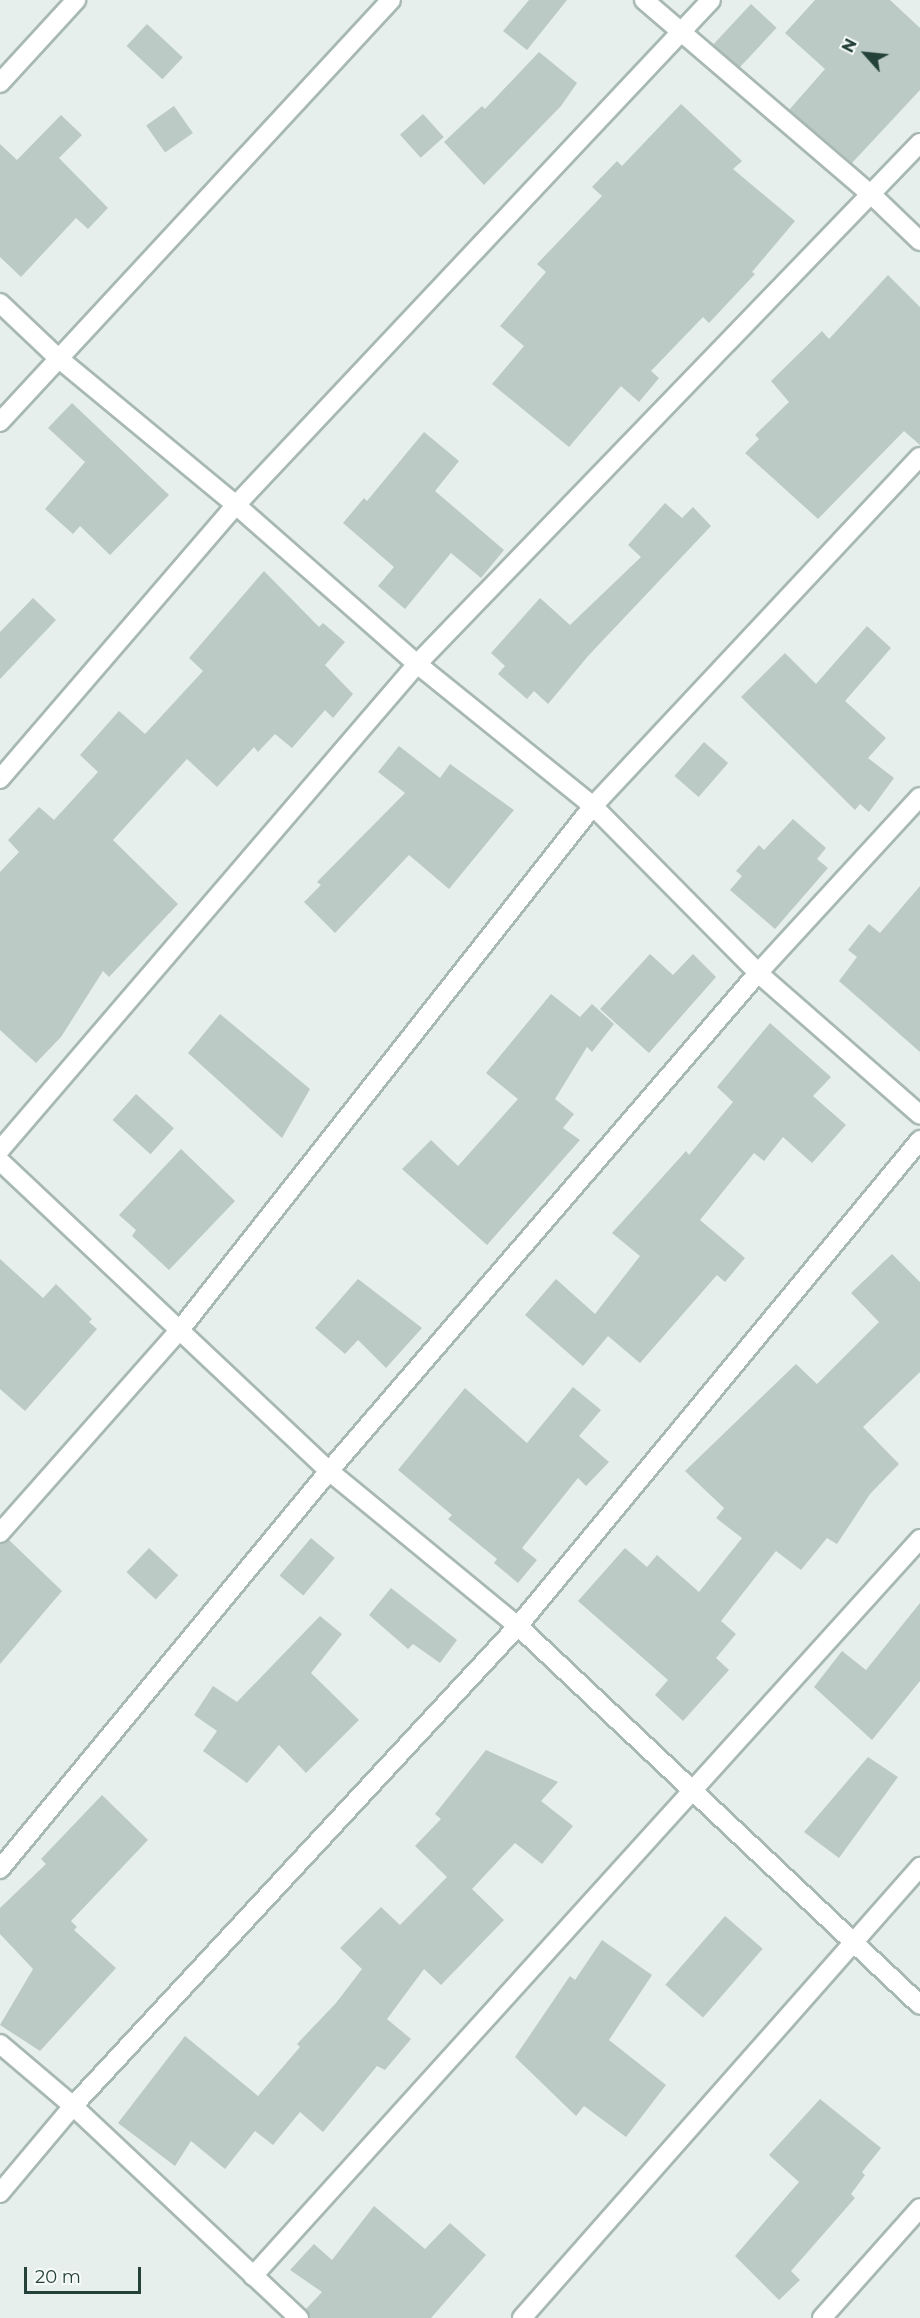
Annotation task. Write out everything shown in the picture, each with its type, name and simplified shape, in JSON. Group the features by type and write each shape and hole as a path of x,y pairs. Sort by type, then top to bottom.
{"street":[{"path":"0,83 76,0"},
{"path":"0,422 57,357 391,0"},
{"path":"644,0 873,196 920,241"},
{"path":"0,779 236,505 711,0"},
{"path":"0,1149 417,664 873,196 920,143"},
{"path":"0,303 57,357 236,505 417,664 593,806 758,973 920,1115"},
{"path":"0,1533 179,1331 593,806 920,457"},
{"path":"0,1869 329,1471 758,973 920,797"},
{"path":"0,2193 73,2106 518,1626 920,1140"},
{"path":"0,1161 329,1471 518,1626 857,1942 920,2005"},
{"path":"253,2276 920,1539"},
{"path":"522,2318 857,1942 920,1867"},
{"path":"0,2044 73,2106 299,2318"},
{"path":"822,2318 920,2208"}],"building":[{"path":"529,0 567,0 527,50 503,31"},
{"path":"815,0 890,0 920,28 920,90 852,163 789,110 825,69 785,33"},
{"path":"751,4 777,28 739,68 713,44"},
{"path":"147,24 183,57 162,79 127,46"},
{"path":"539,52 577,83 561,106 484,185 444,142 482,106 485,109"},
{"path":"681,104 742,161 733,169 795,221 752,272 755,274 709,323 703,317 651,371 659,378 639,402 621,386 569,447 492,384 524,346 500,326 546,272 537,264 602,196 592,187 617,161 622,166"},
{"path":"174,106 193,133 165,153 146,126"},
{"path":"423,114 444,137 421,158 400,135"},
{"path":"61,115 82,135 59,158 108,208 88,229 76,218 21,277 0,257 0,144 17,160"},
{"path":"888,275 920,307 920,445 904,431 818,519 745,453 759,439 755,435 789,402 771,381 822,331 829,339"},
{"path":"72,403 169,495 110,555 80,526 73,534 45,509 85,462 48,428"},
{"path":"424,432 459,461 435,491 504,550 481,578 451,553 405,609 378,586 394,567 343,523 364,498 367,501"},
{"path":"665,503 682,518 693,507 711,526 588,656 548,704 534,691 527,699 498,674 505,666 491,653 540,598 570,625 641,557 628,545"},
{"path":"264,571 319,627 323,623 345,642 325,665 353,694 333,718 325,710 292,748 275,734 258,752 254,747 217,787 187,759 113,840 178,904 109,977 103,971 61,1037 36,1063 0,1030 0,872 19,852 8,840 39,807 54,820 98,772 80,755 119,711 145,734 203,671 189,658"},
{"path":"33,598 56,620 0,679 0,632"},
{"path":"867,626 891,648 845,701 886,738 868,758 894,778 869,812 860,804 855,810 741,697 785,653 816,684"},
{"path":"704,742 728,763 699,797 674,776"},
{"path":"399,746 440,778 450,764 514,810 449,889 409,855 335,933 304,902 321,885 317,882 405,793 378,772"},
{"path":"793,819 826,848 817,859 828,868 775,929 730,890 742,876 736,871 759,845 764,850"},
{"path":"920,886 920,1052 839,981 857,957 848,950 869,924 880,933"},
{"path":"650,954 673,975 693,954 716,977 649,1053 600,1009"},
{"path":"551,994 580,1017 592,1004 614,1024 592,1052 587,1047 555,1099 574,1114 563,1128 580,1140 487,1245 402,1169 431,1140 458,1166 518,1099 486,1073"},
{"path":"220,1014 310,1089 282,1138 188,1053"},
{"path":"770,1023 831,1077 813,1096 846,1125 812,1163 783,1137 764,1161 754,1153 700,1220 745,1258 725,1282 717,1275 640,1363 608,1336 583,1366 525,1315 556,1279 595,1314 640,1256 612,1233 686,1151 689,1155 733,1102 717,1087"},
{"path":"136,1094 174,1128 150,1154 113,1120"},
{"path":"181,1149 235,1201 169,1270 132,1236 136,1230 119,1215"},
{"path":"892,1254 920,1282 920,1372 863,1427 899,1464 870,1494 837,1544 827,1538 801,1570 776,1551 721,1621 736,1634 716,1658 729,1670 683,1721 655,1695 668,1680 578,1601 625,1548 647,1567 657,1555 699,1592 742,1538 716,1518 724,1508 685,1471 796,1364 817,1384 879,1322 851,1293"},
{"path":"0,1259 43,1298 56,1284 92,1319 89,1322 97,1329 25,1411 0,1389"},
{"path":"358,1279 422,1328 386,1368 358,1340 345,1354 315,1328"},
{"path":"573,1387 601,1410 579,1436 609,1462 586,1486 578,1478 522,1548 537,1560 518,1583 494,1563 497,1559 448,1519 452,1515 398,1470 465,1388 527,1443"},
{"path":"311,1538 335,1558 303,1595 280,1576"},
{"path":"9,1540 62,1591 0,1664 0,1544"},
{"path":"149,1548 178,1575 156,1599 126,1572"},
{"path":"391,1588 457,1640 440,1663 413,1644 408,1649 369,1615"},
{"path":"920,1603 920,1681 872,1740 814,1687 842,1651 866,1670"},
{"path":"320,1616 342,1634 311,1673 359,1720 306,1773 279,1745 247,1783 203,1751 217,1731 194,1715 213,1686 237,1702"},
{"path":"486,1750 558,1782 541,1801 573,1826 542,1864 515,1843 472,1889 504,1920 441,1985 424,1969 387,2019 411,2039 385,2070 377,2066 323,2132 300,2112 273,2145 255,2131 225,2169 191,2141 175,2166 118,2123 185,2036 258,2096 300,2047 297,2044 336,2003 362,1969 340,1948 381,1907 400,1925 447,1877 415,1846 441,1819 435,1814"},
{"path":"868,1757 898,1777 839,1858 804,1832"},
{"path":"102,1795 148,1840 71,1921 77,1927 74,1930 116,1968 40,2051 0,2025 33,1969 0,1934 0,1908 46,1864 41,1859"},
{"path":"725,1916 763,1949 703,2017 665,1985"},
{"path":"602,1940 652,1975 609,2040 666,2085 626,2137 584,2106 576,2116 515,2057 570,1976 575,1980"},
{"path":"820,2099 881,2148 862,2172 865,2175 851,2194 855,2198 791,2271 800,2280 779,2300 735,2256 799,2182 769,2155"},
{"path":"374,2206 425,2249 450,2223 486,2255 431,2318 310,2318 306,2309 322,2292 290,2270 314,2244 332,2260"}]}
